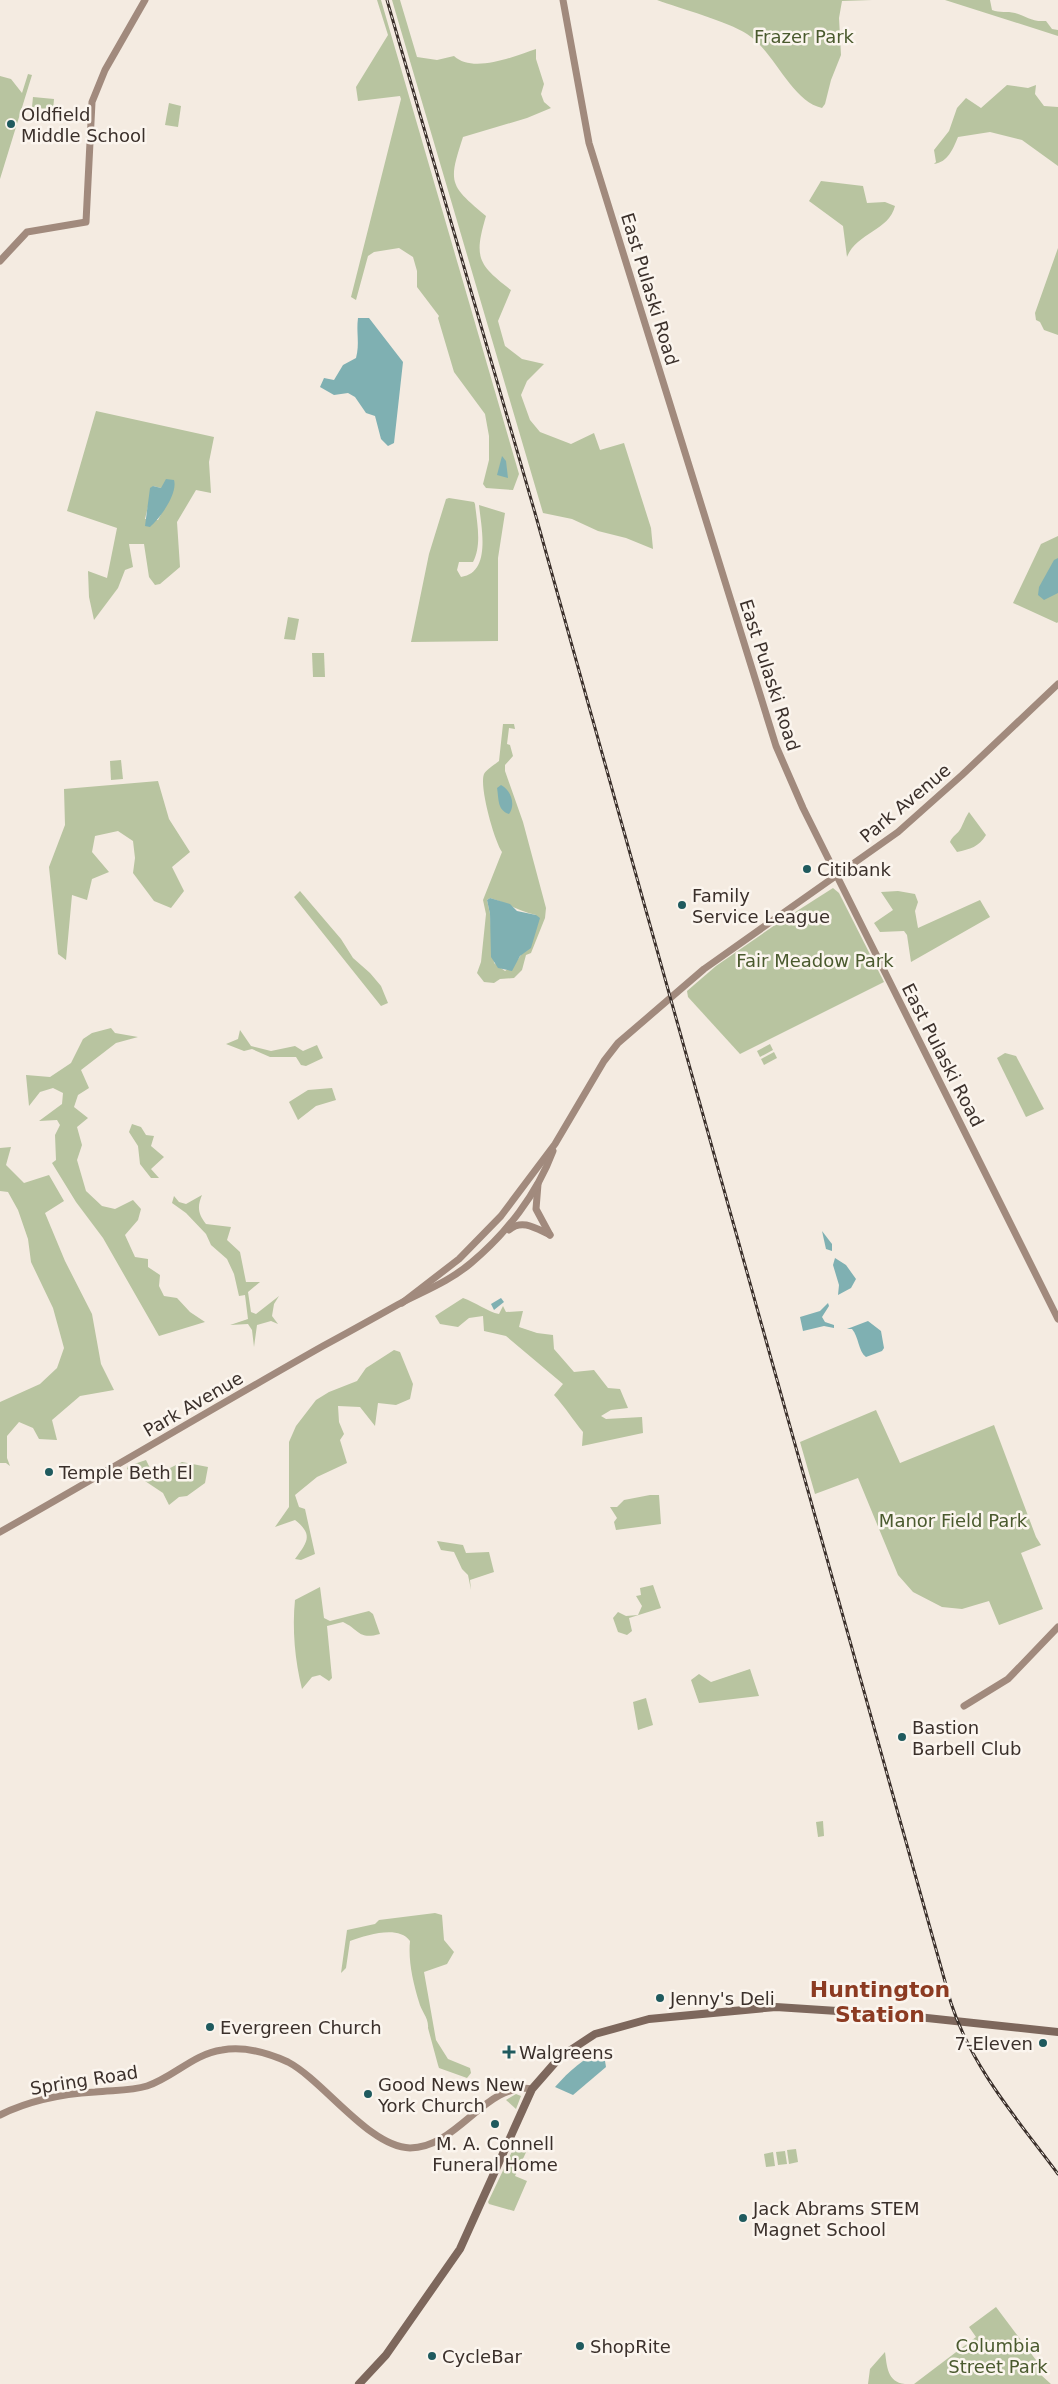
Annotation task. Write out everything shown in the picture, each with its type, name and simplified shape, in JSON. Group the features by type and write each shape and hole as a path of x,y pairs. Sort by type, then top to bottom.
{"main road":[{"path":"0,261 27,232 86,222 92,102 105,70 145,0"},
{"name":"East Pulaski Road","path":"563,0 589,143 764,710 792,783 1058,1319"},
{"name":"Park Avenue","path":"0,1532 97,1478 172,1432 402,1303 454,1276 494,1243 520,1210 538,1180 555,1144 604,1061 618,1043 704,968 898,832 1058,684"},
{"name":"Park Avenue","path":"402,1303 459,1259 501,1216 555,1144"},
{"path":"501,1216 510,1209 520,1210 518,1205 549,1152"},
{"path":"494,1243 514,1225 520,1224 533,1227 550,1235 536,1209 535,1199 538,1180"},
{"path":"454,1276 448,1275 446,1271 459,1259"},
{"path":"964,1706 1008,1679 1058,1627"},
{"path":"359,2384 386,2355 460,2248 532,2089 560,2057 595,2034 610,2028 649,2019 686,2014 786,2007 899,2015 1058,2032"},
{"name":"Spring Road","path":"0,2115 15,2108 55,2096 147,2086 205,2054 234,2049 261,2053 289,2063 377,2136 398,2146 408,2148 426,2146 448,2135 494,2098 519,2086 532,2089"}],"green space":[{"path":"377,0 381,0 519,474 513,490 486,488 483,484 489,460 489,436 485,414 454,372 439,316 417,287 417,271 413,257 399,248 374,252 368,256 356,300 351,297 401,99 400,96 358,101 356,87 388,35"},
{"path":"392,0 400,0 417,57 437,60 454,56 462,61 483,64 536,49 536,59 544,84 541,94 544,102 551,108 527,118 463,137 455,164 455,182 465,197 486,216 480,241 481,259 491,273 511,290 498,321 505,346 522,359 544,364 527,381 521,395 530,420 540,432 571,444 594,433 600,450 624,443 651,528 653,549 626,538 598,531 572,519 543,513"},
{"name":"Frazer Park","path":"657,0 872,0 842,1 839,18 841,55 822,108 811,104 801,96 766,52 747,34 716,20"},
{"path":"945,0 990,0 992,10 1015,13 1032,20 1046,21 1052,29 1058,30 1058,36"},
{"path":"28,74 32,75 0,179 0,76 11,79 22,93"},
{"path":"1007,85 1028,88 1036,85 1035,94 1044,106 1058,107 1058,166 1022,140 990,132 958,137 946,158 934,164 936,162 934,150 949,131 957,108 966,98 981,108"},
{"path":"33,97 54,99 53,110 32,107"},
{"path":"169,103 181,106 178,127 165,125"},
{"path":"821,181 863,186 867,203 885,202 895,206 892,214 886,221 857,242 847,257 843,226 809,201"},
{"path":"1058,248 1058,335 1044,330 1040,322 1036,320 1035,313"},
{"path":"96,411 214,437 209,462 211,493 196,490 177,522 180,567 160,584 155,585 149,577 144,544 129,544 133,567 125,570 118,588 94,620 89,597 88,571 107,578 117,528 67,511","holes":["153,486 173,491 158,520 145,519"]},
{"path":"446,499 474,502 475,504 478,534 476,555 473,562 459,562 457,570 461,577 471,574 481,558 482,536 479,505 505,513 498,558 498,641 411,642 429,554"},
{"path":"1058,536 1057,623 1013,603 1041,544"},
{"path":"288,617 299,619 295,640 284,639"},
{"path":"312,653 324,653 325,677 313,677"},
{"path":"503,724 514,724 515,729 509,728 507,744 510,745 513,756 505,765 505,771 523,822 546,908 545,918 531,953 526,955 522,970 514,978 500,979 494,983 484,982 477,973 481,962 486,914 483,900 502,852 488,813 483,780 485,772 499,761","holes":["490,898 536,915 522,954 505,971 494,963 487,900"]},
{"path":"121,760 123,779 111,780 110,761"},
{"path":"158,781 169,819 190,852 172,867 184,891 171,908 154,901 133,873 135,858 133,841 118,831 95,836 92,852 109,872 92,879 87,900 72,895 66,960 58,954 49,867 65,825 64,789"},
{"path":"969,812 986,835 974,847 957,852 950,842 960,830"},
{"name":"Fair Meadow Park","path":"833,888 839,893 884,982 740,1054 688,997 687,991 716,966"},
{"path":"300,891 341,939 353,958 381,986 388,1003 381,1006 294,897"},
{"path":"898,891 915,894 918,902 915,911 918,928 980,900 990,917 911,962 907,935 904,931 880,932 874,923 893,910 881,892"},
{"path":"111,1028 115,1033 138,1037 116,1043 81,1070 89,1088 78,1095 74,1107 88,1118 77,1127 82,1145 77,1160 86,1191 102,1206 115,1209 133,1200 141,1209 138,1220 125,1235 135,1257 148,1259 148,1267 160,1275 159,1286 164,1296 177,1298 190,1312 205,1322 159,1336 103,1238 76,1202 52,1163 56,1160 55,1135 60,1125 57,1120 39,1121 62,1104 63,1093 53,1088 40,1092 29,1106 26,1075 50,1077 71,1063 83,1039 92,1033"},
{"path":"240,1030 251,1046 271,1051 295,1046 303,1051 317,1045 323,1058 306,1066 301,1065 296,1057 270,1057 252,1049 244,1051 226,1044 238,1039"},
{"path":"770,1044 773,1050 760,1057 757,1051"},
{"path":"774,1052 777,1058 764,1065 761,1059"},
{"path":"1005,1053 1016,1056 1044,1109 1026,1117 997,1058"},
{"path":"332,1088 336,1100 316,1106 298,1120 289,1102 308,1090"},
{"path":"132,1124 141,1127 146,1135 154,1136 151,1146 164,1157 151,1169 159,1178 151,1178 140,1164 138,1146 129,1132"},
{"path":"11,1147 6,1165 24,1183 49,1175 64,1201 45,1213 65,1261 92,1314 101,1364 114,1390 80,1396 52,1420 57,1440 39,1439 33,1428 19,1422 7,1436 7,1458 10,1466 6,1463 0,1463 0,1402 40,1384 57,1368 64,1348 53,1308 31,1262 28,1239 18,1210 8,1192 0,1191 0,1148"},
{"path":"202,1195 199,1210 203,1220 206,1224 231,1227 227,1240 240,1252 246,1282 260,1282 248,1292 251,1312 256,1314 279,1296 274,1304 272,1316 278,1324 271,1321 257,1325 254,1347 252,1330 248,1324 230,1325 248,1319 245,1295 239,1296 234,1274 227,1259 211,1245 206,1234 186,1213 172,1203 174,1196 179,1202 186,1204"},
{"path":"463,1298 499,1314 503,1306 506,1312 523,1311 519,1327 537,1333 553,1335 554,1349 574,1372 594,1370 608,1388 620,1389 628,1408 611,1410 601,1416 606,1419 642,1417 643,1433 582,1446 583,1432 554,1395 563,1384 506,1336 484,1331 483,1316 469,1318 458,1327 440,1324 435,1316"},
{"path":"394,1350 400,1352 413,1384 410,1399 396,1405 378,1403 375,1426 360,1407 338,1406 339,1422 344,1434 340,1440 347,1463 317,1477 295,1495 299,1507 305,1509 315,1554 301,1560 295,1559 307,1539 305,1530 295,1520 275,1527 289,1507 289,1442 296,1426 316,1400 329,1392 357,1381 366,1368"},
{"name":"Manor Field Park","path":"876,1410 900,1463 994,1425 1036,1537 1041,1545 1021,1553 1043,1609 999,1625 989,1601 962,1609 942,1607 913,1592 898,1575 858,1478 815,1494 800,1442"},
{"path":"146,1460 151,1470 170,1468 182,1462 208,1467 205,1483 187,1496 179,1497 169,1505 163,1493 127,1469 128,1466"},
{"path":"659,1495 661,1524 616,1530 614,1522 617,1518 610,1507 617,1507 624,1500"},
{"path":"437,1541 463,1545 466,1553 489,1552 494,1572 470,1580 471,1590 468,1575 462,1569 454,1552 441,1550"},
{"path":"653,1585 661,1608 629,1618 632,1631 627,1635 618,1632 613,1618 618,1612 626,1616 638,1615 642,1606 636,1596 641,1595 640,1588"},
{"path":"320,1587 324,1618 330,1621 369,1611 373,1614 380,1634 373,1636 363,1635 343,1622 327,1626 332,1678 329,1681 320,1675 312,1677 302,1689 295,1645 295,1600"},
{"path":"750,1669 759,1696 699,1703 691,1680 699,1674 711,1682"},
{"path":"646,1698 653,1725 638,1730 633,1702"},
{"path":"823,1821 824,1836 818,1837 816,1822"},
{"path":"435,1913 442,1915 444,1940 454,1952 447,1964 424,1972 436,2040 448,2059 470,2068 471,2073 467,2078 439,2068 427,2021 420,2005 413,1979 410,1964 410,1941 405,1936 390,1932 365,1936 350,1941 346,1968 341,1973 347,1930 375,1924 379,1920"},
{"path":"516,2094 521,2096 516,2109 506,2100"},
{"path":"516,2143 528,2148 515,2176 527,2181 514,2211 489,2204 488,2202"},
{"path":"796,2149 798,2162 789,2164 787,2150"},
{"path":"785,2151 787,2164 778,2165 776,2152"},
{"path":"773,2152 775,2166 766,2167 764,2154"},
{"name":"Columbia Street Park","path":"996,2307 1045,2372 1041,2375 1051,2384 914,2384 976,2337 969,2327"},
{"path":"885,2352 887,2368 891,2377 899,2383 905,2384 868,2384 870,2369"}],"water":[{"path":"358,318 369,318 403,362 394,443 388,446 381,439 375,416 366,413 355,397 348,393 334,395 320,387 324,378 334,380 343,365 356,358"},
{"path":"502,456 506,461 508,478 497,475"},
{"path":"166,479 174,480 175,486 171,499 154,523 150,527 145,526 150,488 153,486 161,488"},
{"path":"1058,558 1058,593 1044,600 1038,595 1039,587 1054,560"},
{"path":"501,785 510,794 512,806 509,814 502,810 499,804 497,788"},
{"path":"490,898 510,904 517,911 536,915 540,918 531,948 520,956 512,971 498,968 491,957 490,914 487,900"},
{"path":"822,1231 832,1244 832,1251 826,1249"},
{"path":"835,1258 846,1265 856,1279 851,1288 838,1295 839,1285 833,1265"},
{"path":"501,1298 504,1302 494,1310 491,1304"},
{"path":"828,1303 829,1306 822,1317 825,1322 834,1325 834,1328 824,1326 803,1331 800,1317 820,1311"},
{"path":"868,1321 881,1331 884,1348 882,1351 866,1357 861,1351 852,1329 847,1329"},
{"path":"603,2049 606,2067 573,2095 555,2087 577,2065"}],"railway":[{"path":"387,0 535,513 951,2003 971,2050 997,2093 1058,2174"}],"place":[{"name":"Oldfield Middle School","path":"11,124"},
{"name":"Citibank","path":"807,869"},
{"name":"Family Service League","path":"682,905"},
{"name":"Temple Beth El","path":"49,1472"},
{"name":"Bastion Barbell Club","path":"902,1737"},
{"name":"Jenny's Deli","path":"660,1998"},
{"name":"Evergreen Church","path":"210,2027"},
{"name":"7-Eleven","path":"1043,2043"},
{"name":"Walgreens","path":"509,2052"},
{"name":"Good News New York Church","path":"368,2094"},
{"name":"M. A. Connell Funeral Home","path":"495,2124"},
{"name":"Jack Abrams STEM Magnet School","path":"743,2218"},
{"name":"ShopRite","path":"580,2346"},
{"name":"CycleBar","path":"432,2356"}],"district":[{"name":"Huntington Station","path":"880,2002"}]}
